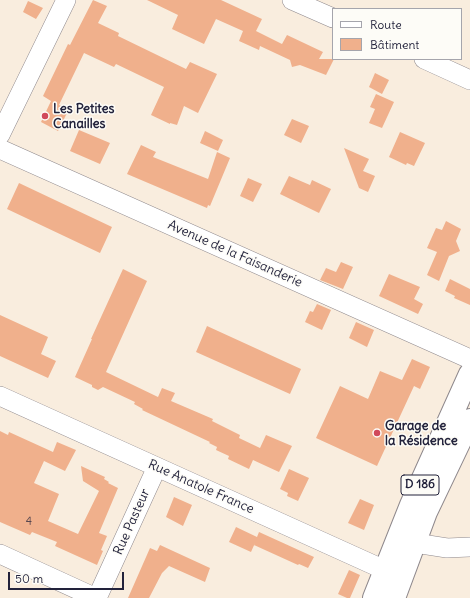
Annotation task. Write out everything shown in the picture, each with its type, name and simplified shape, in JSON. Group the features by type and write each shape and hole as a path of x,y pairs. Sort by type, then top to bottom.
{"main road":[{"name":"D 186","path":"407,539 411,505 470,374"},
{"name":"D 186","path":"374,598 393,573 407,539 426,512 470,420"},
{"name":"D 186","path":"393,573 394,598"}],"street":[{"path":"292,0 332,18"},
{"path":"0,135 61,1"},
{"path":"426,60 470,80"},
{"name":"Avenue de la Faisanderie","path":"0,149 470,360"},
{"name":"Rue Anatole France","path":"0,396 393,573"},
{"name":"Rue Pasteur","path":"96,598 157,467"},
{"path":"407,539 447,548 470,547"},
{"path":"0,554 96,598"}],"building":[{"path":"93,0 107,6 98,23 119,33 118,36 186,69 190,62 217,74 198,113 184,106 177,125 170,124 151,115 164,87 116,64 114,67 84,53 59,105 69,109 58,131 41,122 51,101 43,96 68,44 70,45"},
{"path":"147,0 221,0 262,19 256,31 282,44 287,35 323,52 319,59 334,60 326,75 300,65 292,67 290,60 260,46 259,50 239,41 243,31 216,19 204,44 172,29 178,15"},
{"path":"28,1 43,8 36,19 23,12"},
{"path":"375,73 389,80 382,94 369,87"},
{"path":"376,94 394,102 382,128 369,123 375,109 370,107"},
{"path":"292,119 309,126 301,143 284,135"},
{"path":"79,130 110,143 100,164 70,151"},
{"path":"205,131 223,140 218,151 200,143"},
{"path":"400,132 425,143 414,166 407,163 406,165 389,157"},
{"path":"141,145 156,152 153,157 208,179 217,152 230,158 210,206 208,205 207,208 127,174"},
{"path":"344,148 369,159 363,171 375,176 368,192 359,188"},
{"path":"289,176 310,185 312,180 331,189 319,213 280,194"},
{"path":"248,178 262,184 253,202 240,196"},
{"path":"19,183 112,227 100,253 7,209"},
{"path":"446,221 461,229 456,241 460,251 449,256 439,281 427,275 437,252 427,248 436,228 442,230"},
{"path":"341,262 353,267 343,289 320,280 326,268 336,272"},
{"path":"123,269 147,281 106,372 158,397 162,388 175,393 171,401 213,419 212,421 240,435 239,438 260,448 266,435 292,446 279,472 253,460 249,469 228,459 229,456 216,450 217,447 209,443 210,442 142,410 143,409 134,404 135,402 103,387 98,390 92,387 92,385 75,377"},
{"path":"389,274 420,287 414,299 423,304 418,314 379,296"},
{"path":"450,279 470,289 470,305 454,298 455,296 445,291"},
{"path":"317,304 331,310 322,330 305,322 310,311 313,312"},
{"path":"0,315 48,337 41,354 56,361 48,378 0,356"},
{"path":"356,322 374,330 367,347 349,338"},
{"path":"207,326 301,369 290,394 196,352"},
{"path":"412,359 430,367 420,389 414,386 377,466 316,438 340,386 368,399 380,371 402,380"},
{"path":"0,431 8,435 9,432 53,452 57,442 76,450 65,471 44,461 34,483 59,494 48,521 78,534 99,491 83,481 81,466 105,477 104,479 109,482 108,483 118,488 99,533 107,536 97,565 55,546 57,542 32,532 30,535 0,522"},
{"path":"289,469 309,478 298,501 287,496 288,493 280,489"},
{"path":"174,497 192,505 183,526 166,517"},
{"path":"360,499 374,505 364,530 348,523"},
{"path":"236,527 257,537 259,532 314,557 308,568 254,545 251,552 229,542"},
{"path":"160,545 210,568 205,582 169,566 162,573 149,598 128,598 150,548 157,551"},
{"path":"349,570 360,575 350,598 347,598 338,594"}],"place":[{"name":"Les Petites Canailles","path":"45,116"},
{"name":"Garage de la Résidence","path":"377,433"}]}
